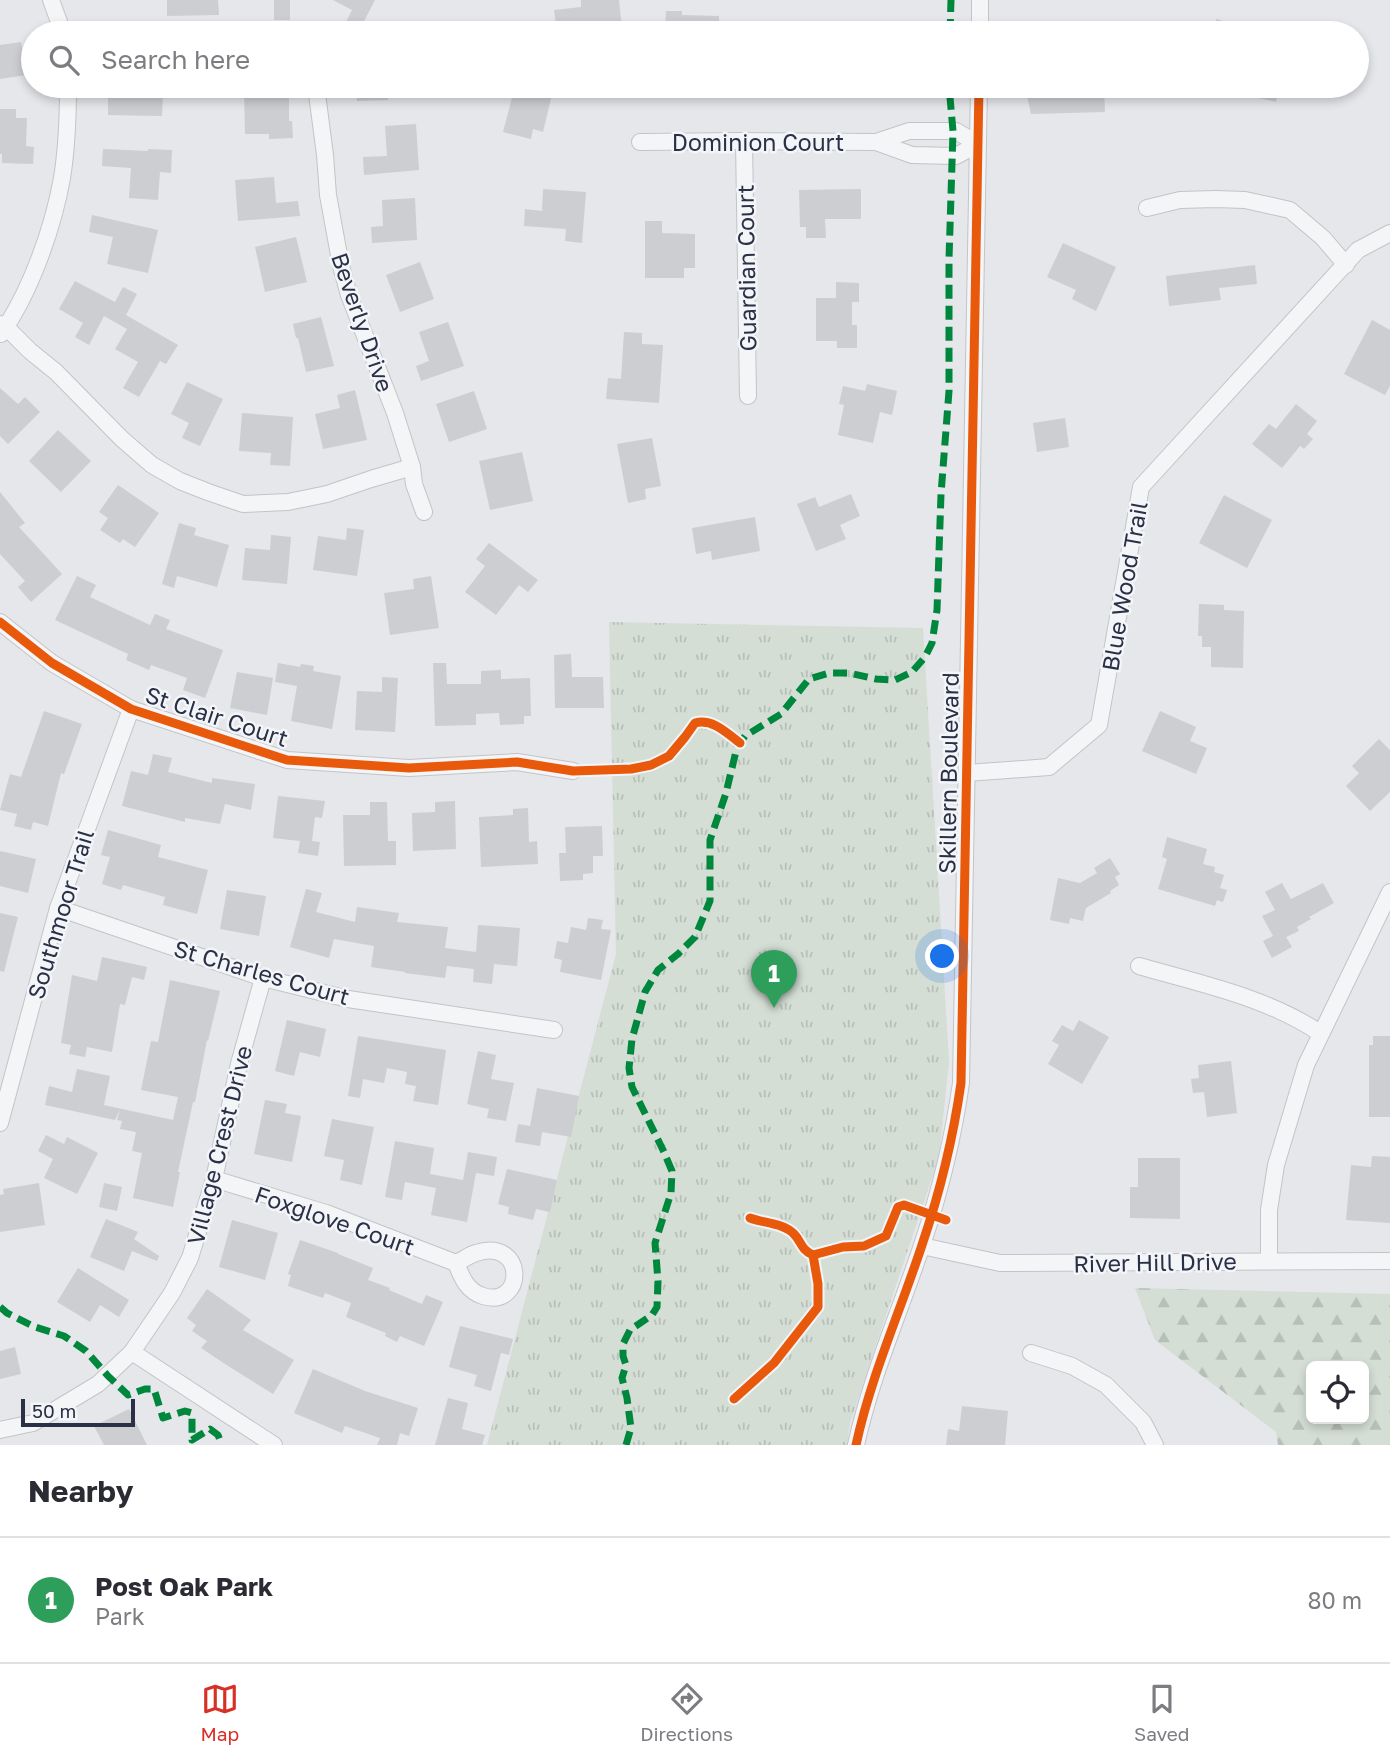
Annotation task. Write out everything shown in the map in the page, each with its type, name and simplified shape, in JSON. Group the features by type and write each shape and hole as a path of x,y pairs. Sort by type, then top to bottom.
{"street":[{"path":"51,0 58,21"},
{"path":"980,0 980,21"},
{"path":"68,98 61,179 50,225 21,301 2,329 56,372 122,439 152,465 180,481 231,500 243,504 288,502 327,494 412,467"},
{"name":"Beverly Drive","path":"319,98 328,195 341,266 349,295 395,413 424,512"},
{"name":"Skillern Boulevard","path":"856,1445 866,1406 922,1246 946,1166 961,1083 979,98"},
{"name":"Dominion Court","path":"640,142 876,142 909,131 956,131 978,144"},
{"name":"Guardian Court","path":"744,141 748,396"},
{"name":"Dominion Court","path":"876,142 912,155 956,156 978,144"},
{"path":"1147,208 1181,200 1214,199 1245,200 1290,210 1323,238 1346,265"},
{"name":"Blue Wood Trail","path":"967,773 1049,767 1099,725 1141,487 1358,250 1390,233"},
{"name":"St Clair Court","path":"0,622 52,663 131,709 287,760 409,768 517,762 573,771"},
{"name":"Southmoor Trail","path":"0,1123 58,908 131,709"},
{"path":"1269,1261 1269,1210 1276,1165 1306,1065 1390,892"},
{"name":"St Charles Court","path":"58,908 263,978 348,999 554,1030"},
{"path":"1139,966 1247,996 1303,1021 1320,1033"},
{"name":"Village Crest Drive","path":"0,1430 33,1423 98,1384 132,1352 172,1293 190,1258 214,1180 239,1064 263,978"},
{"name":"Foxglove Court","path":"214,1180 326,1213 456,1264"},
{"name":"River Hill Drive","path":"922,1246 1000,1263 1390,1261"},
{"path":"132,1352 274,1445"},
{"path":"1031,1353 1072,1366 1106,1385 1143,1422 1155,1445"}],"green space":[{"path":"609,622 923,628 949,1062 939,1157 850,1423 847,1445 487,1445 616,954"},
{"path":"1135,1288 1390,1294 1390,1445 1278,1445 1276,1432 1155,1340"}],"building":[{"path":"167,0 218,0 219,15 167,16"},
{"path":"274,0 290,0 290,20 274,20"},
{"path":"333,0 375,0 364,21 346,21 352,10"},
{"path":"581,0 619,0 621,21 555,21 554,10 581,7"},
{"path":"666,11 682,11 682,15 719,16 719,21 666,21"},
{"path":"21,42 21,76 0,79 0,45"},
{"path":"108,98 163,98 162,116 108,115"},
{"path":"244,98 289,98 289,121 292,121 293,138 269,139 269,134 245,134"},
{"path":"357,98 388,100 357,101"},
{"path":"512,98 551,98 543,132 533,129 531,139 503,132"},
{"path":"1028,98 1104,98 1105,112 1031,114"},
{"path":"1258,98 1277,98 1276,102"},
{"path":"0,109 16,109 16,118 27,118 26,146 34,147 33,164 2,163"},
{"path":"416,124 419,170 364,175 363,157 387,156 385,126"},
{"path":"103,149 172,150 171,173 160,172 158,200 129,198 131,168 102,166"},
{"path":"274,177 276,203 298,201 300,216 238,221 235,180"},
{"path":"543,189 586,192 582,243 565,241 566,229 524,226 525,209 542,211"},
{"path":"861,189 861,219 825,219 826,238 806,238 806,227 800,227 799,190"},
{"path":"415,198 417,240 372,243 371,227 383,226 382,200"},
{"path":"92,215 158,230 148,273 107,264 113,237 89,232"},
{"path":"645,221 662,221 662,233 695,234 695,268 684,268 684,278 645,278"},
{"path":"296,237 307,282 265,292 255,247"},
{"path":"1063,243 1116,267 1096,311 1072,299 1076,290 1047,277"},
{"path":"420,262 434,299 400,312 386,275"},
{"path":"1255,265 1257,284 1219,288 1221,300 1169,306 1166,276"},
{"path":"75,281 115,302 123,287 137,294 126,315 178,345 166,364 160,361 139,397 123,388 138,362 115,349 127,329 104,316 89,345 75,337 83,323 59,309"},
{"path":"836,282 859,283 859,302 852,302 852,325 857,325 857,348 837,348 837,341 816,341 816,298 836,298"},
{"path":"321,317 334,366 306,372 293,324"},
{"path":"1372,320 1390,330 1390,386 1385,395 1344,374"},
{"path":"448,322 464,366 421,381 416,366 429,361 419,332"},
{"path":"624,332 642,333 642,344 663,345 659,403 606,399 608,378 621,379"},
{"path":"187,382 223,399 200,446 182,438 189,423 171,414"},
{"path":"867,384 897,391 892,415 880,412 873,443 838,435 844,405 839,404 843,386 865,391"},
{"path":"0,388 18,404 25,397 40,412 8,444 0,436"},
{"path":"355,390 367,440 323,449 315,414 340,408 337,395"},
{"path":"474,391 487,429 449,442 436,404"},
{"path":"1296,404 1317,421 1307,434 1313,439 1304,449 1300,446 1282,468 1252,444 1269,424 1276,429"},
{"path":"242,413 293,417 290,466 270,465 271,453 239,451"},
{"path":"1065,418 1069,447 1037,452 1033,423"},
{"path":"58,430 91,461 61,492 29,461"},
{"path":"652,438 661,486 645,489 646,499 628,503 617,444"},
{"path":"522,452 533,501 490,510 479,461"},
{"path":"118,485 159,513 135,547 123,539 120,543 100,530 108,518 99,512"},
{"path":"0,492 25,523 19,527 62,574 31,602 18,587 25,581 0,554"},
{"path":"851,494 860,516 840,525 846,539 816,551 797,504 815,497 819,507"},
{"path":"1224,495 1272,520 1247,568 1199,543"},
{"path":"755,517 760,551 712,560 711,551 696,554 692,528"},
{"path":"179,523 196,528 194,535 229,545 217,587 177,576 174,588 162,584"},
{"path":"347,528 364,530 357,576 313,570 318,536 346,540"},
{"path":"271,535 291,537 287,584 242,580 245,548 270,550"},
{"path":"489,543 538,580 528,592 519,585 496,615 465,592 485,566 476,559"},
{"path":"77,576 96,585 90,597 150,625 155,614 170,620 166,629 223,650 205,698 183,690 187,678 151,665 149,670 126,660 128,654 55,620"},
{"path":"431,576 439,628 390,635 384,593 414,589 413,579"},
{"path":"1199,604 1224,605 1224,610 1244,611 1243,668 1211,667 1211,647 1202,647 1202,636 1198,636"},
{"path":"571,654 572,677 603,677 604,708 555,708 554,655"},
{"path":"278,663 300,667 301,664 314,666 313,671 341,676 332,729 291,721 297,686 275,682"},
{"path":"433,663 446,663 447,684 481,684 481,671 501,670 501,679 530,678 531,716 524,716 524,724 500,725 499,713 476,714 476,725 435,726"},
{"path":"237,672 273,678 267,715 230,708"},
{"path":"382,677 398,678 395,732 355,730 357,691 382,692"},
{"path":"44,711 82,724 64,774 61,773 48,826 33,822 31,830 14,826 17,814 0,810 10,774 21,777"},
{"path":"1160,711 1196,727 1190,741 1207,748 1196,774 1142,751"},
{"path":"1379,739 1390,750 1390,792 1370,811 1346,786 1359,773 1352,766"},
{"path":"153,754 172,758 168,772 212,783 212,778 255,784 251,810 225,804 220,824 185,818 185,822 122,806 131,771 148,775"},
{"path":"278,796 325,801 322,818 315,817 312,841 320,842 318,856 298,853 300,841 273,838"},
{"path":"455,801 456,849 413,851 412,813 435,812 435,802"},
{"path":"370,802 387,802 388,841 396,841 396,865 344,866 343,815 370,815"},
{"path":"528,808 529,842 537,841 538,864 481,867 479,817 513,815 513,809"},
{"path":"602,826 603,856 593,856 593,873 583,874 583,880 560,881 559,853 566,853 565,827"},
{"path":"108,830 161,845 158,857 208,870 197,914 163,905 165,897 123,885 121,890 102,884 110,857 101,855"},
{"path":"1167,837 1207,849 1203,864 1215,867 1214,872 1224,875 1220,888 1227,890 1223,902 1217,900 1215,906 1158,889 1167,859 1162,857"},
{"path":"0,851 36,859 28,893 0,886"},
{"path":"1110,858 1120,874 1115,877 1119,885 1086,908 1083,921 1070,918 1069,924 1050,920 1058,878 1080,883 1097,873 1094,868"},
{"path":"1282,883 1291,899 1323,883 1334,903 1297,927 1299,931 1286,937 1292,947 1272,958 1263,941 1273,936 1262,916 1275,910 1265,892"},
{"path":"306,889 322,893 316,912 355,922 357,907 399,913 397,922 448,927 445,948 476,952 478,925 520,928 517,966 494,964 492,984 473,982 474,969 447,966 445,978 371,967 374,946 334,939 329,958 290,947"},
{"path":"227,890 266,896 259,936 220,929"},
{"path":"0,913 18,917 4,972 0,971"},
{"path":"588,918 603,920 601,929 611,930 601,980 560,972 562,960 554,958 557,941 568,943 571,927 586,930"},
{"path":"102,957 147,967 144,980 132,977 125,1005 120,1004 112,1052 87,1047 85,1057 69,1054 71,1045 61,1043 72,975 97,981"},
{"path":"170,980 220,991 193,1102 173,1207 133,1198 142,1153 132,1151 136,1132 120,1129 122,1121 117,1120 120,1110 115,1120 45,1105 49,1086 72,1092 77,1069 110,1076 104,1105 173,1120 178,1097 141,1090 151,1041 158,1042"},
{"path":"287,1020 326,1029 320,1057 300,1052 294,1076 275,1071"},
{"path":"1079,1020 1109,1037 1082,1084 1048,1064 1059,1045 1052,1041 1062,1025 1073,1031"},
{"path":"358,1036 446,1050 438,1105 413,1101 416,1086 405,1084 407,1072 387,1068 384,1083 363,1079 360,1098 348,1096"},
{"path":"1373,1036 1390,1036 1390,1117 1369,1117 1369,1045 1373,1045"},
{"path":"478,1051 496,1055 491,1079 514,1083 506,1121 487,1118 489,1109 467,1104"},
{"path":"1231,1061 1237,1113 1207,1117 1204,1092 1193,1093 1191,1079 1199,1078 1198,1065"},
{"path":"537,1088 579,1096 571,1137 542,1132 540,1146 515,1142 518,1124 530,1126"},
{"path":"265,1100 287,1104 285,1113 301,1116 292,1162 254,1154"},
{"path":"332,1119 374,1127 362,1185 340,1180 344,1160 324,1156"},
{"path":"46,1135 64,1144 67,1137 98,1153 77,1194 44,1178 53,1159 38,1151"},
{"path":"395,1141 434,1148 430,1174 463,1180 468,1152 497,1157 494,1176 476,1173 467,1222 431,1215 436,1188 405,1182 402,1200 385,1197"},
{"path":"1372,1156 1390,1157 1390,1223 1346,1220 1351,1165 1371,1167"},
{"path":"1138,1158 1180,1158 1180,1219 1130,1218 1130,1187 1138,1187"},
{"path":"507,1169 557,1180 550,1212 536,1209 533,1220 508,1214 509,1207 498,1204"},
{"path":"39,1183 45,1225 0,1232 0,1195 4,1194 3,1189"},
{"path":"104,1183 122,1187 117,1211 99,1207"},
{"path":"106,1219 138,1232 134,1239 159,1256 157,1261 132,1251 124,1271 90,1257"},
{"path":"232,1220 278,1233 265,1280 219,1267"},
{"path":"300,1240 373,1268 368,1280 390,1288 389,1290 422,1304 426,1295 443,1302 424,1346 400,1336 397,1342 385,1336 386,1333 346,1317 351,1303 325,1293 323,1298 288,1286 291,1275 288,1274"},
{"path":"78,1268 129,1300 119,1317 100,1305 90,1322 57,1302"},
{"path":"207,1289 251,1320 243,1330 294,1360 273,1394 201,1348 207,1341 192,1331 196,1325 187,1318"},
{"path":"460,1326 513,1339 509,1355 501,1353 491,1391 474,1386 477,1375 449,1367"},
{"path":"15,1347 21,1374 0,1379 0,1351"},
{"path":"313,1369 365,1391 418,1408 409,1436 400,1433 397,1445 377,1445 380,1438 345,1426 342,1433 294,1413"},
{"path":"448,1398 468,1403 462,1429 485,1435 482,1445 435,1445"},
{"path":"962,1406 1008,1411 1005,1445 946,1445 948,1429 959,1431"},
{"path":"129,1409 147,1445 104,1445 94,1426"}],"marked path":[{"path":"950,21 951,0"},
{"path":"626,1445 631,1428 622,1378 626,1365 623,1344 630,1330 652,1315 657,1307 655,1243 671,1193 672,1171 632,1087 629,1068 632,1039 645,992 658,970 695,937 710,901 710,840 726,793 737,747 745,736 781,714 809,679 829,673 849,673 895,680 912,672 925,657 932,643 937,610 941,494 949,391 953,131 950,98"},
{"path":"0,1307 35,1327 64,1336 86,1351 128,1395 154,1389 163,1418 185,1411 192,1413 192,1440 210,1429 218,1435 222,1445"}],"cycle path":[{"path":"856,1445 878,1369 935,1205 950,1145 961,1083 979,98"},
{"path":"0,622 52,663 131,709 287,760 409,768 517,762 573,771 631,769 651,765 669,756 695,723 701,722 719,727 740,743"},
{"path":"750,1218 789,1230 813,1255 843,1247 864,1246 886,1236 898,1207 904,1205 946,1220"},
{"path":"734,1399 774,1363 818,1307 818,1284 813,1255"}],"place":[{"name":"Post Oak Park","path":"774,1008"}]}
